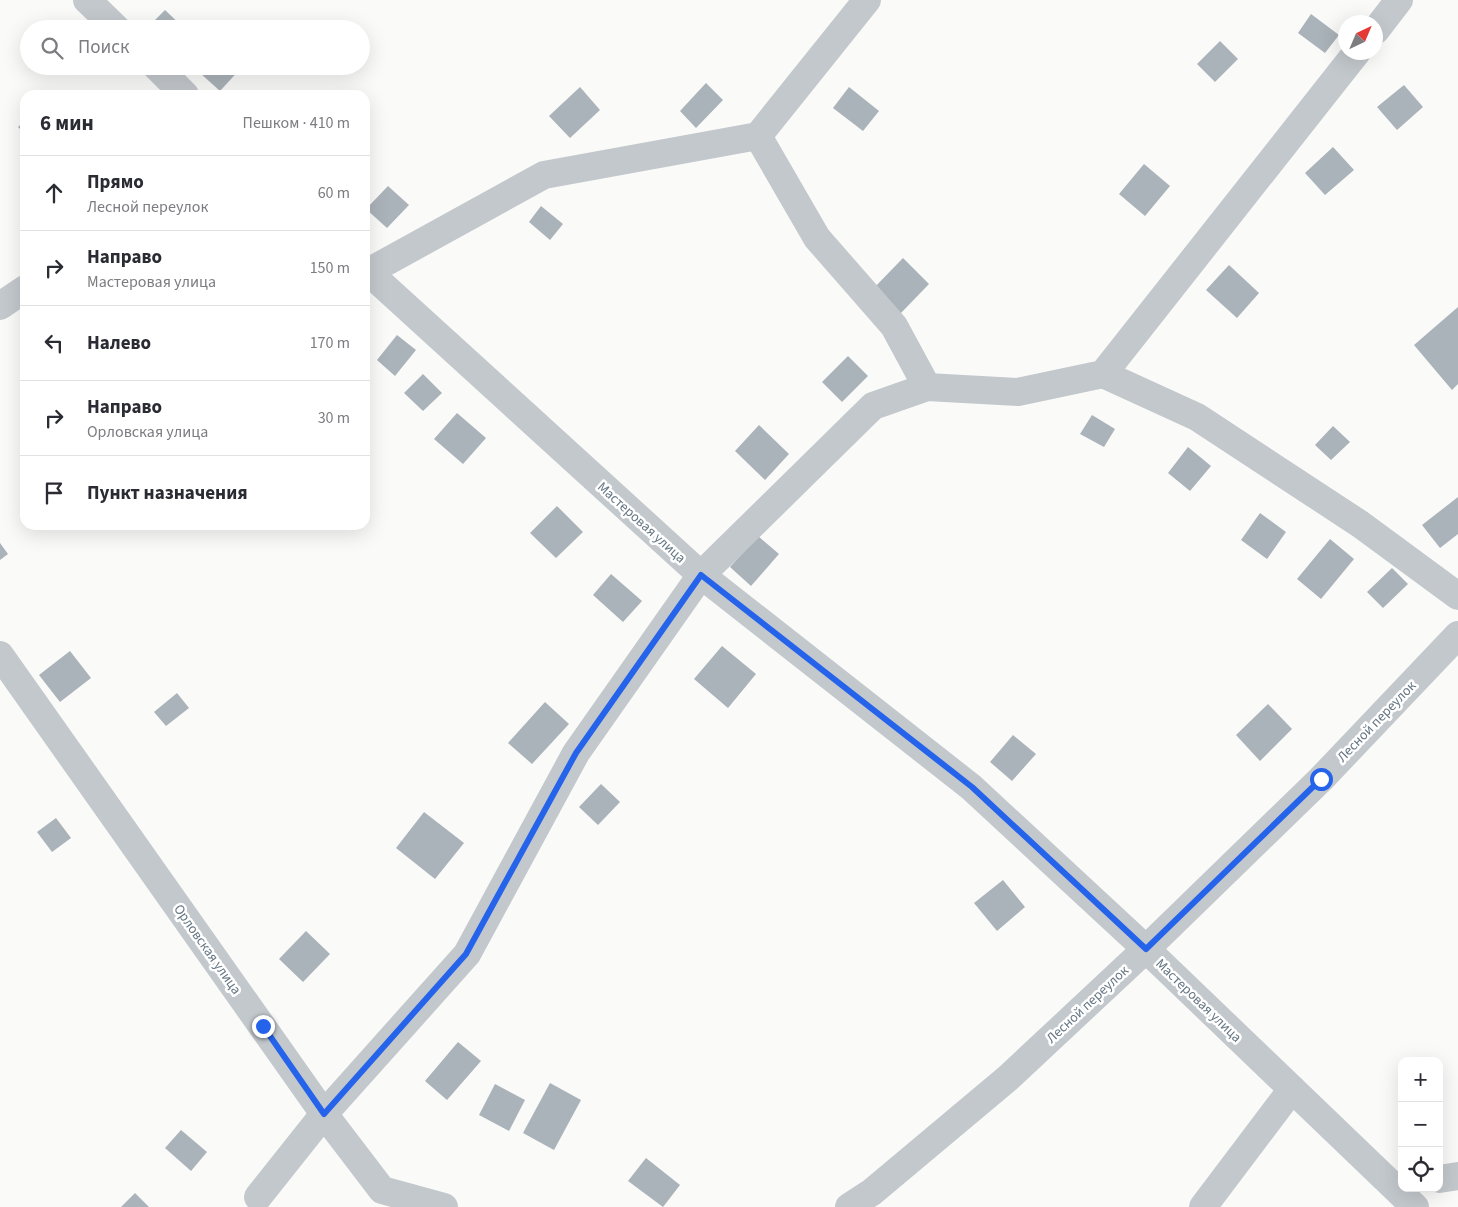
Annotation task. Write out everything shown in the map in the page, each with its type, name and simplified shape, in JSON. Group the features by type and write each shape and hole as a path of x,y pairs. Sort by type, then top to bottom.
{"street":[{"path":"87,0 108,20"},
{"path":"370,269 544,175 758,136 867,0"},
{"path":"1383,21 1399,0"},
{"path":"1103,374 1351,60"},
{"path":"165,75 180,90"},
{"path":"758,136 817,238 894,326 927,387"},
{"name":"Мастеровая улица","path":"370,274 701,575 972,787 1146,949 1292,1089 1397,1184 1415,1207"},
{"path":"0,306 20,292"},
{"path":"258,1197 324,1114 466,954 576,753 701,575 873,406 927,387 1018,392 1103,374 1198,416 1360,524 1458,596"},
{"name":"Лесной переулок","path":"849,1207 872,1192 1008,1078 1146,949 1321,779 1458,636"},
{"name":"Орловская улица","path":"0,655 324,1114 382,1190 444,1207"},
{"path":"1203,1207 1292,1089"},
{"path":"1443,1178 1458,1176"}],"building":[{"path":"165,10 176,20 155,20"},
{"path":"1311,14 1338,34 1338,36 1325,53 1298,33"},
{"path":"1220,41 1238,59 1215,82 1197,64"},
{"path":"202,75 235,75 219,90"},
{"path":"706,83 723,100 696,128 680,111"},
{"path":"1404,85 1423,107 1397,130 1377,107"},
{"path":"580,87 600,110 570,138 549,116"},
{"path":"849,87 879,111 863,131 833,108"},
{"path":"1333,147 1354,170 1325,195 1305,173"},
{"path":"1144,164 1170,186 1145,216 1119,194"},
{"path":"388,186 409,205 387,228 370,213 370,205"},
{"path":"541,206 563,224 550,240 529,222"},
{"path":"903,258 929,284 900,314 873,289"},
{"path":"1229,265 1259,293 1237,318 1206,290"},
{"path":"1458,307 1458,384 1452,390 1414,345"},
{"path":"397,335 416,350 395,376 377,360"},
{"path":"848,356 868,376 842,402 822,382"},
{"path":"423,374 442,393 423,411 404,393"},
{"path":"457,413 486,438 463,464 434,439"},
{"path":"1092,415 1115,429 1104,447 1080,434"},
{"path":"759,425 789,454 765,480 735,451"},
{"path":"1333,426 1350,442 1331,460 1315,445"},
{"path":"1188,447 1211,466 1190,491 1168,473"},
{"path":"1458,497 1458,534 1440,548 1422,525"},
{"path":"557,506 583,532 556,558 530,533"},
{"path":"1260,513 1286,532 1267,559 1241,540"},
{"path":"758,536 779,554 751,586 730,567"},
{"path":"1330,539 1354,559 1321,599 1297,579"},
{"path":"0,543 8,554 0,560"},
{"path":"1392,568 1408,584 1383,608 1367,592"},
{"path":"611,574 642,601 623,622 593,595"},
{"path":"722,646 756,674 728,708 694,679"},
{"path":"70,651 91,678 60,702 39,675"},
{"path":"177,693 189,708 166,726 154,712"},
{"path":"545,702 569,724 532,764 508,743"},
{"path":"1268,704 1292,729 1260,761 1236,735"},
{"path":"1013,735 1036,754 1012,781 990,762"},
{"path":"601,784 620,802 598,825 579,807"},
{"path":"424,812 464,843 435,879 396,848"},
{"path":"56,818 71,838 52,852 37,832"},
{"path":"1003,880 1025,907 997,931 974,903"},
{"path":"306,931 330,954 303,982 279,959"},
{"path":"458,1042 481,1061 447,1100 425,1081"},
{"path":"550,1083 581,1100 554,1150 523,1133"},
{"path":"495,1084 525,1100 509,1131 479,1115"},
{"path":"181,1130 207,1152 191,1171 165,1148"},
{"path":"646,1158 680,1185 663,1207 628,1181"},
{"path":"135,1193 149,1207 121,1207"}],"route":[{"path":"263,1026 324,1114 466,954 576,753 701,575 972,787 1146,949 1321,779"}]}
